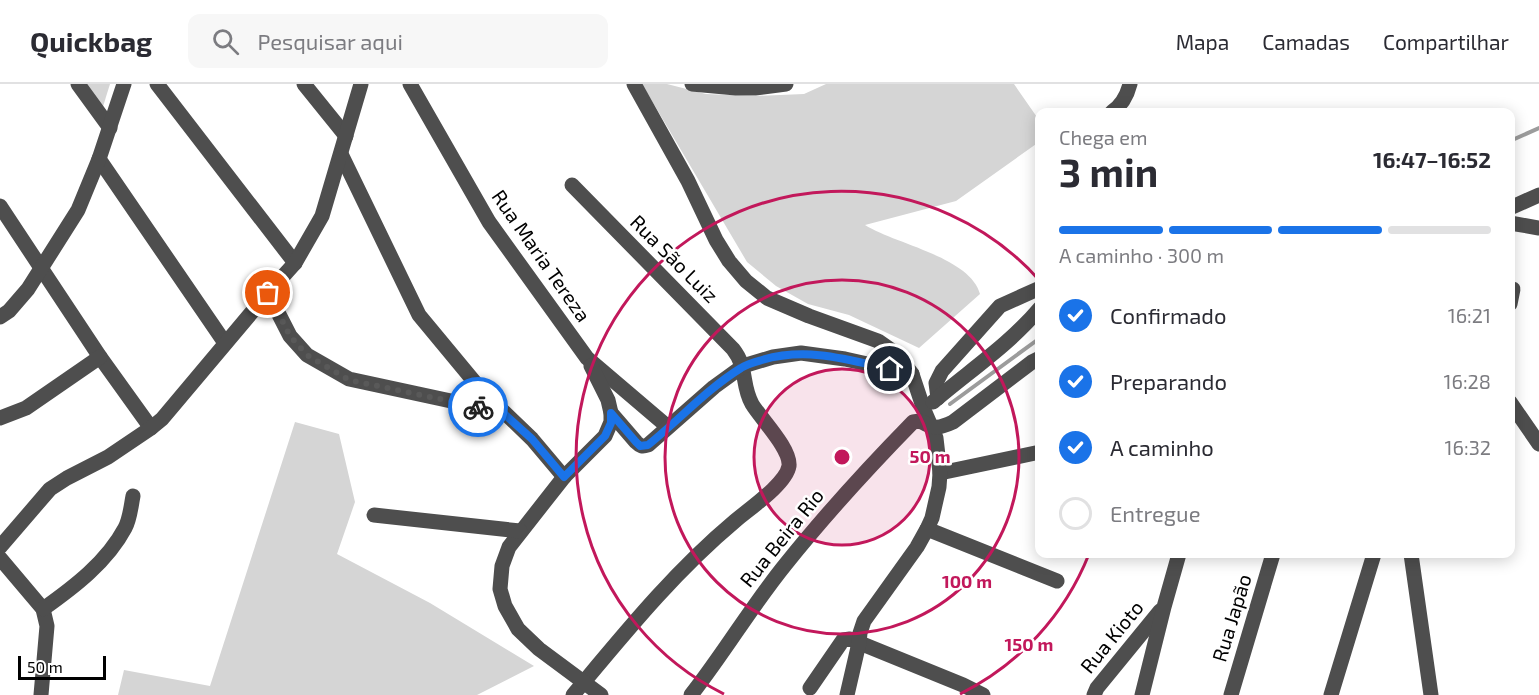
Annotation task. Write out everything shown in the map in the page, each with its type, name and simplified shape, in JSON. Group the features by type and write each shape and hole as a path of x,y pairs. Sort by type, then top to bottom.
{"street":[{"path":"78,84 110,128"},
{"path":"0,317 9,311 28,290 78,210 99,159 124,84"},
{"path":"157,84 296,263"},
{"path":"304,84 346,136"},
{"path":"0,547 50,489 108,458 162,419 296,263 322,216 361,84"},
{"name":"Rua Maria Tereza","path":"410,84 489,222 587,358 668,427"},
{"path":"634,84 688,181 716,240 729,261 746,281 767,298 878,341 898,355 912,374 936,438 940,472 932,518 904,565 864,621 847,695"},
{"path":"692,84 736,88 786,84"},
{"path":"1117,108 1127,95 1130,84"},
{"path":"341,154 419,315 482,391 532,439 564,477"},
{"path":"99,159 225,344"},
{"name":"Rua São Luiz","path":"572,185 733,349 743,366"},
{"path":"1515,206 1539,195"},
{"path":"0,206 100,357 151,428"},
{"path":"1515,224 1539,228"},
{"path":"938,398 936,383 942,371 1000,306 1035,290"},
{"path":"268,293 290,336 307,355 349,380 502,412"},
{"path":"924,410 981,364 1035,314"},
{"path":"611,413 640,446 648,445 714,387 743,366 773,357 801,353 845,359 912,374"},
{"path":"0,418 26,408 100,357"},
{"path":"587,358 608,400 611,423 605,436 564,477 509,547 502,566 500,589 505,606 518,629 539,649 601,695"},
{"name":"Rua Beira Rio","path":"691,695 783,567 827,514 913,422 920,421 932,428 943,427 953,422 1035,360"},
{"path":"573,695 679,573 786,476 789,464 785,450 752,403 746,388 743,366"},
{"path":"1515,409 1539,444"},
{"path":"940,472 1035,453"},
{"path":"43,609 68,592 104,557 126,526 133,496"},
{"path":"374,515 520,531"},
{"path":"927,529 1058,581"},
{"path":"0,558 43,609 47,626 41,695"},
{"path":"1142,695 1178,558"},
{"name":"Rua Japão","path":"1231,695 1272,558"},
{"path":"1331,695 1373,558"},
{"path":"1412,558 1431,695"},
{"name":"Rua Kioto","path":"1094,695 1097,688 1164,607"},
{"path":"810,688 843,640 850,639 983,695"}],"shaded area":[{"path":"81,84 110,84 101,113"},
{"path":"642,84 667,84 706,94 754,96 804,94 826,84 1014,84 1035,114 1035,145 956,201 865,225 930,253 962,270 973,281 980,294 919,348 849,315 808,304 776,286 747,262"},
{"path":"295,422 339,434 355,502 337,554 430,603 534,666 477,695 118,695 124,670 210,686"}],"waterway":[{"path":"1515,139 1539,128"},
{"path":"950,404 1035,342"}],"way so far":[{"path":"268,293 290,336 307,355 349,380 478,407"}],"route":[{"path":"478,407 502,412 532,439 564,477 605,436 611,423 611,413 640,446 648,445 714,387 743,366 773,357 801,353 845,359 890,369"}]}
